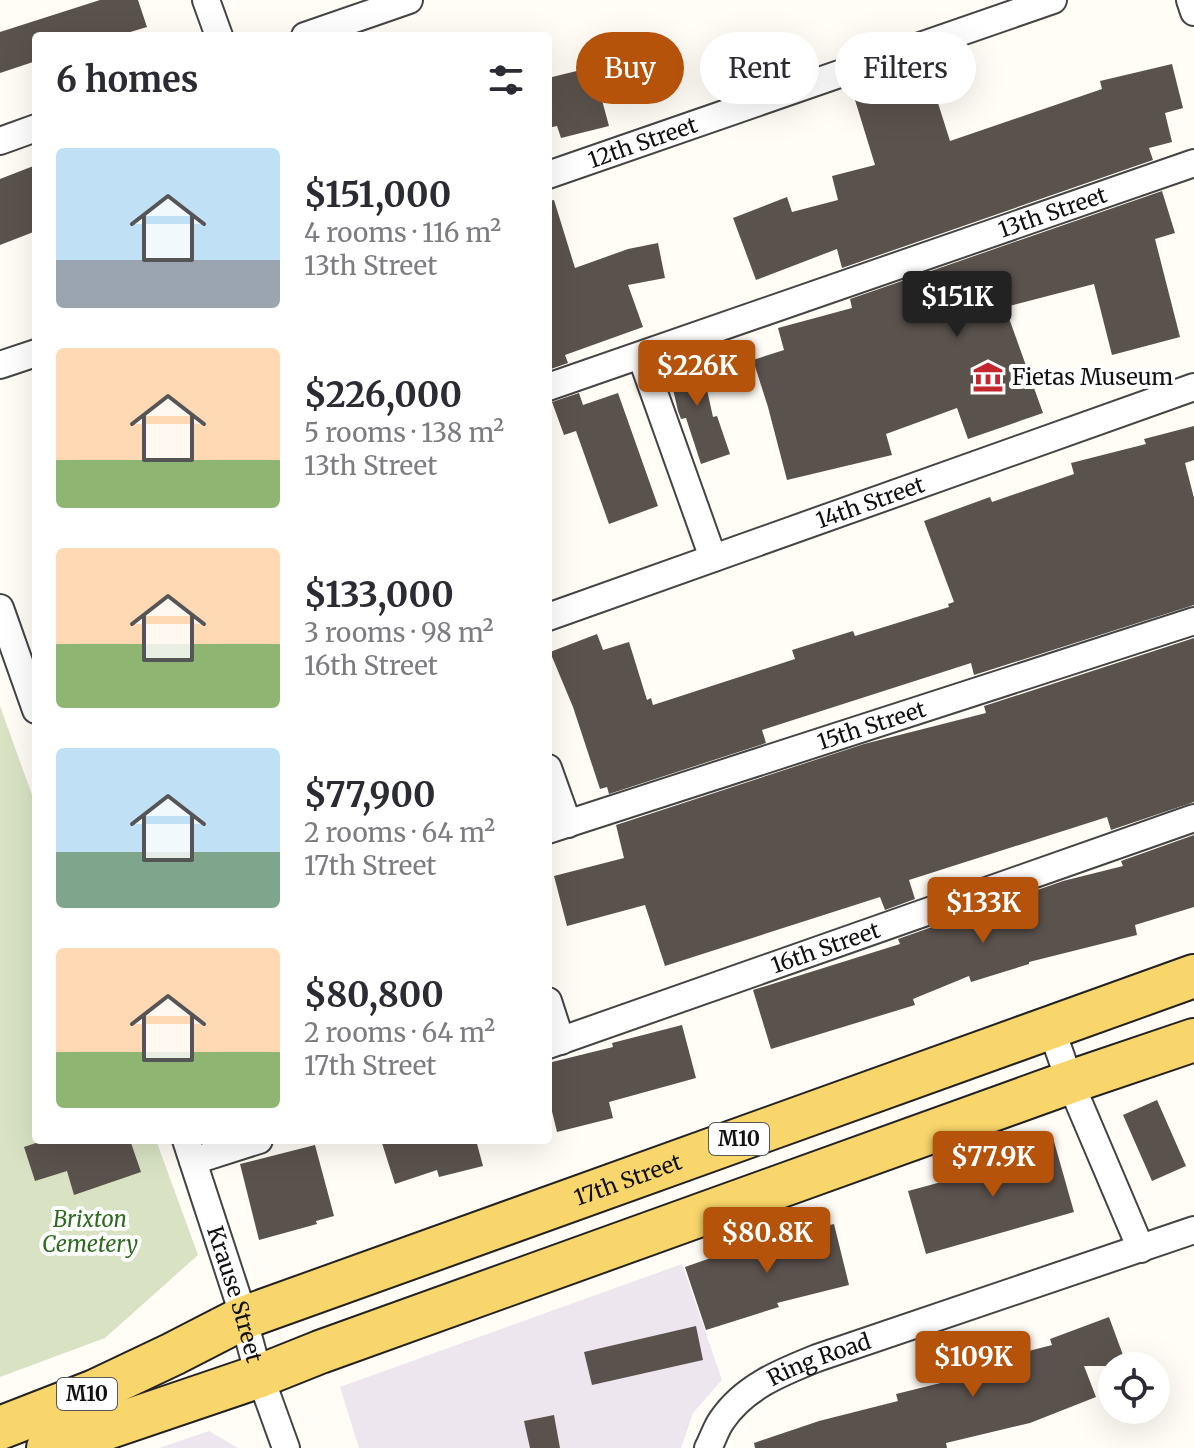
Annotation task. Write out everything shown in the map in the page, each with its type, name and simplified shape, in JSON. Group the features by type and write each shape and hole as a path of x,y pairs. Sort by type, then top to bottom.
{"main road":[{"name":"17th Street","path":"243,1318 1194,976"},
{"name":"M10","path":"48,1448 260,1376 1070,1082 1194,1040"},
{"name":"M10","path":"0,1428 95,1391 243,1318"}],"street":[{"path":"206,0 218,32"},
{"path":"318,32 409,0"},
{"name":"12th Street","path":"552,174 1053,0"},
{"path":"1190,0 1194,12"},
{"path":"0,141 32,129"},
{"name":"13th Street","path":"552,386 1194,163"},
{"path":"0,365 32,354"},
{"path":"641,356 713,558"},
{"name":"14th Street","path":"552,616 1194,387"},
{"path":"0,608 32,699"},
{"name":"15th Street","path":"558,827 1194,621"},
{"path":"552,792 558,827"},
{"name":"16th Street","path":"554,1043 1194,818"},
{"path":"1051,1028 1070,1082 1141,1249"},
{"path":"190,1150 231,1144"},
{"name":"Krause Street","path":"190,1150 260,1376 286,1448"},
{"name":"Ring Road","path":"708,1448 722,1420 737,1402 772,1377 817,1358 1194,1230"}],"shaded area":[{"path":"682,1264 722,1380 693,1413 681,1448 359,1448 340,1387"},
{"path":"209,1431 238,1448 159,1448"}],"green space":[{"name":"Brixton Cemetery","path":"0,706 32,795 32,1144 157,1144 198,1255 105,1338 0,1377"}],"building":[{"path":"100,0 138,0 147,27 130,32 32,32 32,62 0,73 0,32"},
{"path":"1172,64 1183,108 1165,113 1172,142 1149,148 1153,160 842,268 837,249 756,280 733,218 787,197 792,212 838,200 832,176 875,165 856,104 938,104 950,141 1102,89 1100,81"},
{"path":"576,71 576,104 603,104 609,126 561,138 557,126 552,127 552,77"},
{"path":"32,167 32,233 0,245 0,179"},
{"path":"1162,191 1175,233 1155,239 1180,337 1112,355 1094,284 1005,307 1043,413 968,439 957,408 886,434 892,455 787,480 753,360 784,350 778,328 852,308 850,299"},
{"path":"552,200 575,268 628,249 658,243 665,278 628,285 643,327 565,355 568,363 552,369"},
{"path":"699,354 713,417 717,416 730,454 701,464 686,418 681,419 678,411 667,363"},
{"path":"579,393 583,405 618,393 658,506 609,524 576,431 564,435 552,402"},
{"path":"1194,426 1194,460 1185,463 1194,498 1194,605 974,675 971,663 762,730 766,743 609,794 607,787 600,789 552,651 597,634 603,650 629,642 647,700 651,698 653,705 795,659 792,650 853,631 855,636 949,607 948,604 954,602 924,521 990,497 992,502 1074,474 1071,463 1146,444 1144,439"},
{"path":"1194,638 1194,802 1111,830 1107,817 909,880 915,899 885,910 880,897 665,966 645,905 567,926 554,876 624,858 616,825 864,744 986,713 984,706"},
{"path":"1194,835 1194,907 1135,925 1137,935 1029,962 971,982 969,976 913,999 915,1005 771,1049 753,990 900,944 898,939 1063,881 1123,866 1121,861"},
{"path":"682,1025 696,1078 609,1102 613,1118 557,1132 552,1111 552,1062 613,1047 612,1043"},
{"path":"1157,1100 1186,1166 1152,1181 1123,1115"},
{"path":"1053,1138 1074,1212 926,1254 908,1191 982,1171 981,1167 1026,1154 1024,1147"},
{"path":"33,1144 131,1144 141,1172 74,1195 67,1171 35,1181 24,1147"},
{"path":"382,1144 477,1144 483,1166 439,1177 437,1170 395,1184"},
{"path":"315,1145 334,1216 316,1221 317,1224 259,1240 240,1164"},
{"path":"834,1224 849,1285 777,1303 779,1307 706,1330 685,1267 742,1247"},
{"path":"1109,1317 1122,1352 1098,1352 1098,1366 1084,1366 1096,1397 1030,1423 946,1443 947,1448 755,1448 754,1443 819,1421 898,1401 896,1394 973,1375 971,1366 1052,1345 1050,1339"},
{"path":"696,1326 703,1360 592,1385 584,1352"},
{"path":"554,1415 560,1448 530,1448 524,1421"}],"place":[{"name":"Fietas Museum","path":"988,377"}]}
